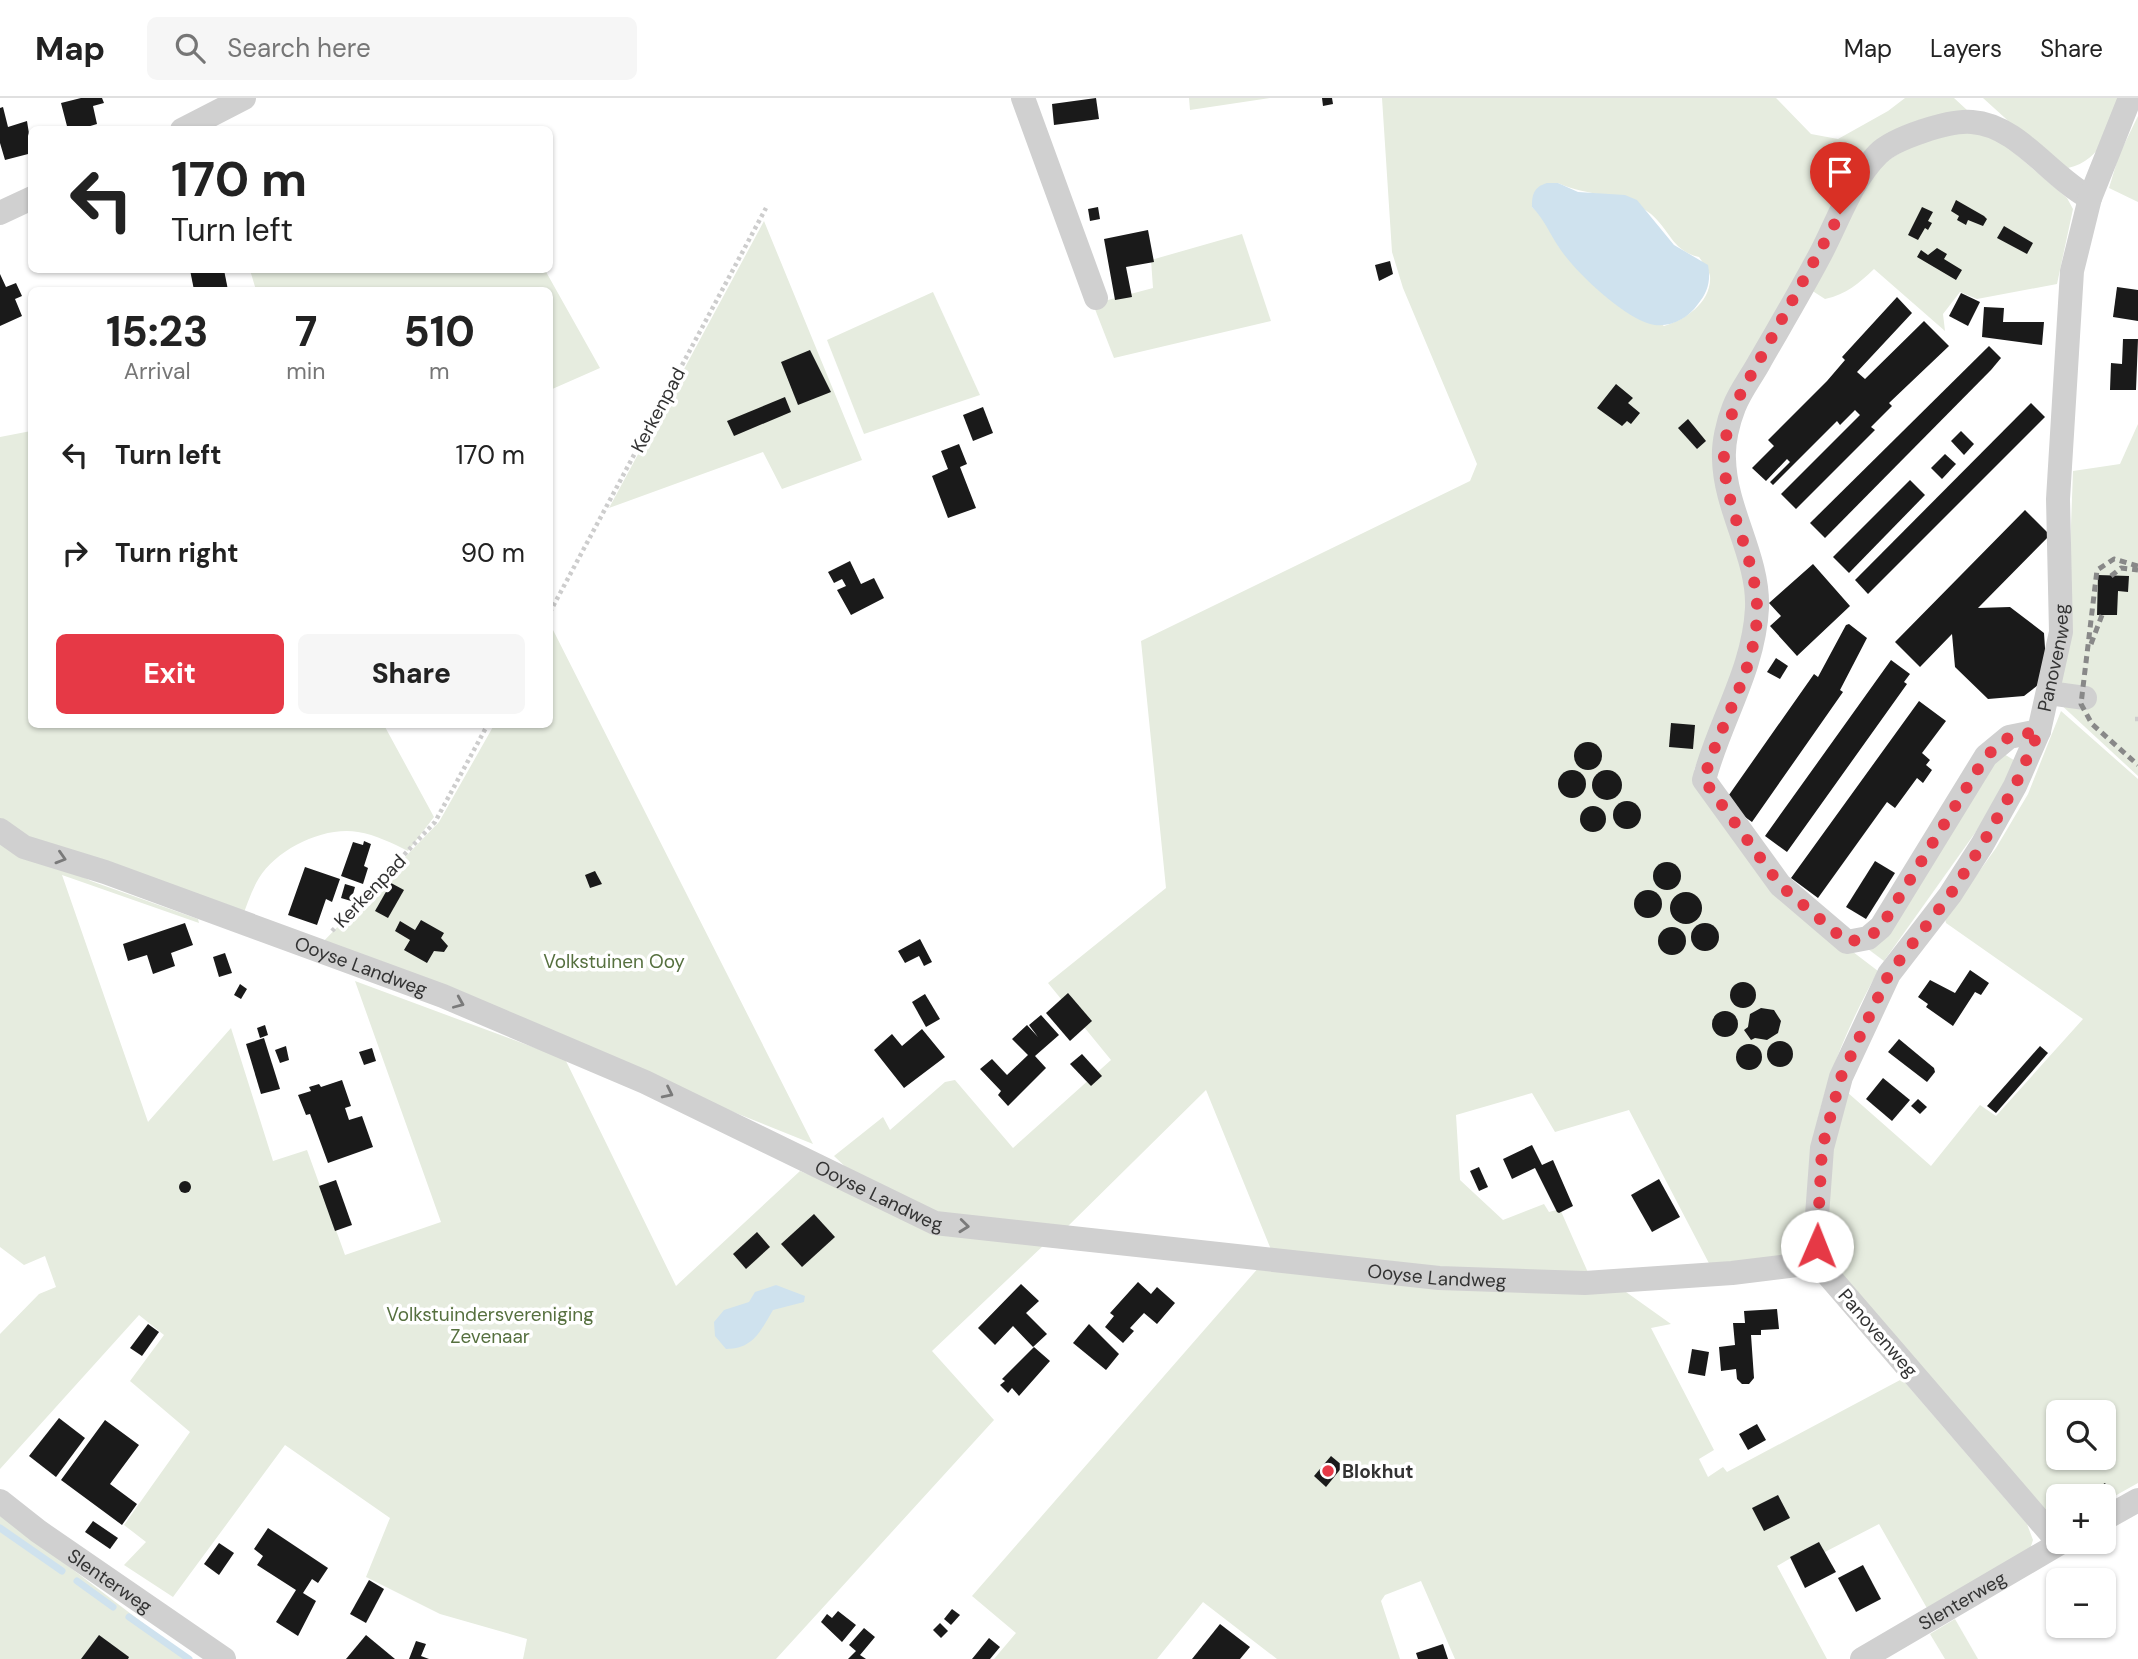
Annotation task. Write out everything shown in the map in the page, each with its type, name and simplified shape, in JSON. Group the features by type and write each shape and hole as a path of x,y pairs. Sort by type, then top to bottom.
{"street":[{"path":"190,126 244,98"},
{"path":"1023,98 1096,298"},
{"name":"Panovenweg","path":"2046,1527 1833,1280 1821,1262 1816,1229 1822,1148 1841,1077 1889,974 1950,895 1982,845 2015,786 2039,731 2061,632 2058,499 2072,271 2090,198 2130,98"},
{"path":"2039,731 2009,737 1986,756 1881,927 1868,938 1847,942 1811,912 1780,885 1704,780 1710,755 1750,656 1757,607 1751,570 1727,485 1724,457 1734,406 1820,255 1861,174 1880,152 1938,127 1970,122 1982,124 2003,130 2054,174 2090,198"},
{"path":"0,213 28,200"},
{"path":"2049,693 2085,698"},
{"name":"Ooyse Landweg","path":"0,830 23,847 104,872 443,996 645,1082 935,1223 1439,1278 1586,1283 1732,1273 1821,1262"},
{"path":"2116,1512 2138,1500"},
{"name":"Slenterweg","path":"0,1501 38,1531 224,1659"},
{"name":"Slenterweg","path":"1862,1659 2046,1551"}],"path":[{"name":"Kerkenpad","path":"553,606 766,208"},
{"name":"Kerkenpad","path":"314,949 435,822 486,728"}],"green space":[{"path":"1189,98 1270,98 1190,110"},
{"path":"1382,98 1776,98 1811,134 1838,139 1888,111 1905,98 1954,98 1967,110 1884,136 1862,153 1844,181 1724,434 1749,607 1748,639 1694,770 1781,897 1878,971 1846,1035 1823,1101 1810,1159 1806,1244 1802,1253 1713,1271 1629,1110 1555,1132 1532,1093 1456,1115 1460,1180 1503,1220 1544,1204 1549,1212 1560,1209 1590,1277 1274,1257 1206,1090 1061,1233 955,1220 873,1193 834,1156 883,1117 890,1130 945,1082 955,1080 1013,1148 1111,1060 1048,983 1166,888 1141,641 1470,481 1477,464 1403,288 1392,252","holes":["1558,183 1618,198 1651,214 1677,245 1699,257 1707,269 1710,276 1709,285 1702,302 1688,314 1664,326 1559,247 1543,217 1532,207"]},
{"path":"1983,98 2123,98 2104,141 2097,150 2090,158 2068,168 2048,157"},
{"path":"2138,116 2138,202 2109,188 2119,155"},
{"path":"1972,129 2004,144 2067,198 2073,209 2057,284 1977,299 1960,292 1943,314 1945,331 1874,269 1852,288 1833,297 1825,299 1811,290 1877,167 1913,145"},
{"path":"764,221 862,460 782,489 763,452 609,508"},
{"path":"1242,234 1271,321 1114,358 1093,304 1153,288 1151,260"},
{"path":"251,273 547,273 600,368 553,389 553,287 255,287"},
{"path":"933,292 980,395 864,434 827,340"},
{"path":"2138,424 2138,776 2058,702 2067,636 2073,471 2120,464"},
{"path":"28,432 28,728 386,728 434,817 408,851 378,837 358,832 331,833 302,842 267,867 254,888 240,923 102,873 0,823 0,437"},
{"name":"Volkstuinen Ooy","path":"553,630 813,1144 319,946 439,822 492,728 553,728"},
{"path":"2061,711 2138,779 2138,1483 2116,1495 2116,1484 2046,1484 2046,1513 1839,1277 1826,1237 1832,1155 1847,1092 1931,1166 1980,1105 1996,1116 2083,1019 1946,923 1945,919 1996,848 2028,794"},
{"path":"1999,751 2017,762 1980,826 1884,961 1868,949"},
{"name":"Volkstuindersvereniging Zevenaar","path":"0,835 91,881 198,919 199,923 62,875 148,1122 231,1028 273,1161 307,1150 345,1255 441,1222 355,981 565,1059 676,1286 800,1171 937,1226 1045,1244 932,1351 994,1420 776,1659 523,1659 527,1639 440,1614 366,1577 390,1518 285,1445 173,1597 124,1565 146,1542 124,1525 190,1432 130,1381 164,1335 139,1315 0,1469 0,1334 39,1294 56,1287 45,1256 24,1265 0,1247"},
{"path":"1260,1266 1626,1292 1671,1324 1651,1328 1714,1450 1699,1459 1708,1477 1723,1467 1727,1472 1902,1379 2027,1524 2033,1540 2030,1549 1928,1610 1879,1524 1821,1554 1815,1544 1777,1566 1827,1659 1455,1659 1421,1581 1385,1595 1381,1601 1400,1659 1277,1659 1203,1602 1157,1659 994,1659 1016,1633 972,1596"},
{"path":"0,1514 190,1659 0,1659"},
{"path":"1955,1619 1978,1659 1945,1659 1930,1634"}],"water":[{"path":"1547,183 1558,183 1578,192 1625,195 1637,200 1674,245 1708,265 1709,281 1706,290 1693,310 1675,322 1654,325 1636,318 1598,290 1565,256 1532,207 1535,192"},
{"path":"776,1285 805,1296 804,1302 773,1310 755,1338 743,1346 726,1349 715,1336 714,1322 724,1310 749,1302 755,1292"}],"building":[{"path":"81,98 102,98 104,103 93,106 97,124 67,126 61,103"},
{"path":"1096,98 1099,119 1054,125 1052,104"},
{"path":"1322,98 1332,98 1333,104 1323,106"},
{"path":"3,107 8,127 27,121 28,154 5,160 0,143 0,108"},
{"path":"1956,200 1984,216 1987,219 1983,226 1968,220 1966,225 1957,220 1959,216 1951,211"},
{"path":"1098,207 1100,219 1090,221 1088,209"},
{"path":"1922,207 1933,212 1928,221 1932,223 1928,230 1925,228 1918,240 1908,235"},
{"path":"2004,226 2033,243 2027,254 1997,238"},
{"path":"1148,230 1154,262 1126,267 1132,297 1115,300 1104,239"},
{"path":"1937,248 1947,254 1944,259 1962,270 1956,280 1917,257 1921,250 1928,255"},
{"path":"1390,261 1393,274 1379,281 1375,265"},
{"path":"191,273 225,273 227,287 193,287"},
{"path":"0,274 6,287 16,283 22,296 15,299 22,316 0,326"},
{"path":"2117,287 2138,290 2138,321 2113,317"},
{"path":"1961,293 1980,302 1968,326 1949,316"},
{"path":"1897,297 1912,313 1857,372 1865,379 1924,321 1949,346 1889,403 1892,406 1871,427 1875,430 1796,509 1781,494 1860,415 1855,410 1840,425 1837,421 1773,485 1770,482 1790,462 1787,459 1766,481 1752,468 1774,446 1768,440 1827,381 1845,360 1842,357"},
{"path":"1984,307 2004,308 2003,322 2044,322 2042,345 1982,337"},
{"path":"2123,339 2138,339 2136,390 2110,390 2111,363 2122,364"},
{"path":"1989,346 2001,358 1991,370 1825,538 1810,523"},
{"path":"810,350 831,392 798,405 781,362"},
{"path":"1616,384 1633,398 1628,403 1640,413 1631,424 1627,421 1622,426 1597,408"},
{"path":"785,397 791,412 734,436 727,421"},
{"path":"2031,403 2045,417 1868,594 1855,580"},
{"path":"983,407 993,433 973,441 963,415"},
{"path":"1688,419 1706,441 1697,449 1678,428"},
{"path":"1961,431 1974,444 1964,455 1951,441"},
{"path":"959,444 967,464 960,467 976,508 948,518 932,476 948,469 941,451"},
{"path":"1945,454 1956,464 1942,479 1931,468"},
{"path":"1910,480 1925,495 1849,573 1833,557"},
{"path":"2025,510 2050,535 1978,608 2010,607 2044,633 2047,678 2024,696 1988,699 1955,667 1952,634 1920,667 1895,642"},
{"path":"850,561 861,584 874,578 884,598 851,615 837,590 846,586 842,579 834,583 828,572"},
{"path":"1813,564 1850,606 1797,656 1770,626 1781,616 1769,603"},
{"path":"2098,575 2129,576 2128,592 2118,591 2117,615 2097,615"},
{"path":"1849,624 1867,638 1840,690 1843,692 1752,822 1724,802 1814,674 1818,677"},
{"path":"1776,658 1788,666 1780,679 1767,672"},
{"path":"1891,660 1910,674 1904,682 1907,684 1787,852 1765,836"},
{"path":"1919,701 1946,721 1922,753 1930,760 1926,765 1932,770 1923,783 1917,778 1895,808 1887,802 1818,898 1791,878"},
{"path":"1671,723 1695,725 1693,749 1669,747"},
{"path":"1588,742 1598,746 1602,756 1598,766 1588,770 1578,766 1574,756 1578,746"},
{"path":"1572,770 1582,774 1586,784 1582,794 1572,798 1562,794 1558,784 1562,774"},
{"path":"1607,770 1618,774 1622,785 1618,796 1607,800 1596,796 1592,785 1596,774"},
{"path":"1627,801 1637,805 1641,815 1637,825 1627,829 1617,825 1613,815 1617,805"},
{"path":"1593,806 1602,810 1606,819 1602,828 1593,832 1584,828 1580,819 1584,810"},
{"path":"364,841 371,844 364,866 368,868 363,884 341,876 353,842 363,845"},
{"path":"1875,861 1895,873 1866,919 1846,907"},
{"path":"1667,862 1677,866 1681,876 1677,886 1667,890 1657,886 1653,876 1657,866"},
{"path":"305,867 340,879 332,902 326,899 317,925 288,915"},
{"path":"595,871 602,884 590,888 585,875"},
{"path":"391,883 404,890 388,918 375,911"},
{"path":"345,884 355,887 351,901 341,898"},
{"path":"1648,890 1658,894 1662,904 1658,914 1648,918 1638,914 1634,904 1638,894"},
{"path":"1686,892 1697,897 1702,908 1697,919 1686,924 1675,919 1670,908 1675,897"},
{"path":"421,920 444,933 441,938 448,946 444,952 434,951 427,963 404,950 410,940 395,931 400,921 415,930"},
{"path":"185,923 193,945 171,953 175,966 153,974 147,955 128,961 123,944"},
{"path":"1705,923 1715,927 1719,937 1715,947 1705,951 1695,947 1691,937 1695,927"},
{"path":"1672,927 1682,931 1686,941 1682,951 1672,955 1662,951 1658,941 1662,931"},
{"path":"920,939 932,962 924,966 919,956 905,963 898,951"},
{"path":"225,953 232,973 219,977 213,957"},
{"path":"1970,970 1989,983 1981,995 1975,992 1953,1026 1926,1007 1928,1004 1918,997 1930,980 1955,993"},
{"path":"1743,982 1752,986 1756,995 1752,1004 1743,1008 1734,1004 1730,995 1734,986"},
{"path":"240,984 247,989 241,999 234,995"},
{"path":"1068,993 1092,1021 1070,1041 1046,1013"},
{"path":"925,994 940,1019 926,1027 912,1002"},
{"path":"1761,1008 1774,1010 1781,1021 1778,1033 1767,1040 1751,1040 1744,1030 1748,1027 1750,1014"},
{"path":"1725,1011 1734,1015 1738,1024 1734,1033 1725,1037 1716,1033 1712,1024 1716,1015"},
{"path":"1041,1015 1059,1035 1035,1056 1046,1068 1008,1106 998,1095 1001,1091 980,1069 992,1059 1007,1075 1028,1055 1012,1039 1027,1025 1038,1037 1029,1025"},
{"path":"265,1025 268,1035 260,1038 257,1028"},
{"path":"922,1029 945,1057 904,1088 874,1050 892,1034 902,1046"},
{"path":"264,1038 280,1089 261,1094 246,1044"},
{"path":"1899,1039 1934,1068 1935,1072 1927,1082 1888,1052"},
{"path":"1780,1041 1789,1045 1793,1054 1789,1063 1780,1067 1771,1063 1767,1054 1771,1045"},
{"path":"1749,1044 1758,1048 1762,1057 1758,1066 1749,1070 1740,1066 1736,1057 1740,1048"},
{"path":"286,1046 289,1060 280,1063 275,1050"},
{"path":"2040,1046 2048,1053 1996,1113 1987,1106"},
{"path":"372,1048 376,1061 364,1065 359,1052"},
{"path":"1082,1054 1102,1076 1091,1086 1070,1064"},
{"path":"1883,1078 1910,1100 1892,1121 1866,1099"},
{"path":"342,1080 351,1106 345,1108 349,1120 362,1116 373,1147 328,1163 310,1114 306,1115 298,1095 311,1091 309,1087 319,1084 321,1087"},
{"path":"1918,1099 1927,1107 1920,1114 1911,1106"},
{"path":"1532,1145 1542,1165 1553,1160 1573,1206 1557,1212 1535,1168 1512,1179 1503,1159"},
{"path":"1479,1167 1488,1187 1479,1191 1470,1171"},
{"path":"1659,1179 1680,1217 1652,1232 1631,1195"},
{"path":"336,1180 352,1225 335,1231 319,1186"},
{"path":"185,1181 191,1187 185,1193 179,1187"},
{"path":"814,1214 835,1237 802,1267 781,1244"},
{"path":"757,1232 770,1247 746,1269 733,1254"},
{"path":"1138,1282 1151,1294 1157,1287 1175,1303 1157,1324 1144,1313 1130,1328 1134,1331 1123,1343 1105,1327 1114,1316 1110,1313"},
{"path":"1021,1284 1039,1301 1026,1313 1047,1334 1033,1347 1013,1326 995,1345 978,1328"},
{"path":"1777,1309 1779,1329 1761,1330 1761,1335 1751,1335 1754,1378 1749,1384 1742,1384 1737,1379 1736,1369 1721,1371 1719,1347 1735,1345 1733,1323 1745,1323 1744,1311"},
{"path":"148,1324 159,1332 142,1356 130,1348"},
{"path":"1089,1324 1119,1354 1106,1370 1073,1343"},
{"path":"1034,1347 1050,1361 1019,1396 1012,1388 1008,1393 1000,1385 1005,1381 1002,1379"},
{"path":"1692,1349 1709,1352 1705,1376 1688,1373"},
{"path":"59,1418 85,1438 56,1477 29,1456"},
{"path":"105,1420 139,1445 110,1484 137,1504 122,1525 61,1480"},
{"path":"1757,1424 1766,1440 1748,1450 1739,1434"},
{"name":"Blokhut","path":"1331,1456 1343,1466 1326,1487 1314,1476"},
{"path":"1778,1495 1790,1518 1764,1531 1752,1508"},
{"path":"93,1521 118,1538 110,1549 85,1532"},
{"path":"268,1528 328,1568 318,1583 312,1579 303,1593 316,1601 298,1636 276,1622 296,1590 257,1565 263,1556 254,1549"},
{"path":"1819,1542 1836,1572 1805,1588 1790,1557"},
{"path":"219,1543 234,1553 219,1575 204,1564"},
{"path":"1863,1565 1881,1599 1856,1612 1838,1578"},
{"path":"369,1580 384,1589 366,1623 350,1614"},
{"path":"952,1609 960,1615 951,1625 944,1619"},
{"path":"838,1611 856,1625 842,1642 821,1622 827,1614 832,1618"},
{"path":"940,1623 948,1631 941,1638 933,1630"},
{"path":"1220,1624 1250,1647 1240,1659 1192,1659"},
{"path":"864,1628 875,1637 860,1655 866,1659 848,1659 856,1651 849,1645"},
{"path":"99,1635 129,1657 128,1659 81,1659"},
{"path":"366,1635 395,1659 346,1659"},
{"path":"989,1638 1000,1647 990,1659 972,1659"},
{"path":"416,1641 426,1644 421,1656 429,1659 409,1659"},
{"path":"1443,1644 1448,1659 1418,1659 1416,1653"}],"waterway":[{"path":"0,1528 62,1571"},
{"path":"77,1581 113,1607"},
{"path":"129,1617 189,1659"}],"railway":[{"path":"2138,566 2114,559 2097,570 2081,704 2092,724 2138,765"},
{"path":"2111,576 2121,568 2138,570"},
{"path":"2091,644 2102,615"}],"place":[{"name":"Blokhut","path":"1328,1471"}],"route":[{"path":"1817,1246 1822,1148 1841,1077 1889,974 1950,895 1982,845 2015,786 2039,731 2009,737 1986,756 1881,927 1868,938 1847,942 1780,885 1704,780 1710,755 1750,656 1757,607 1751,570 1727,485 1724,457 1727,432 1734,406 1820,255 1840,214"}]}
